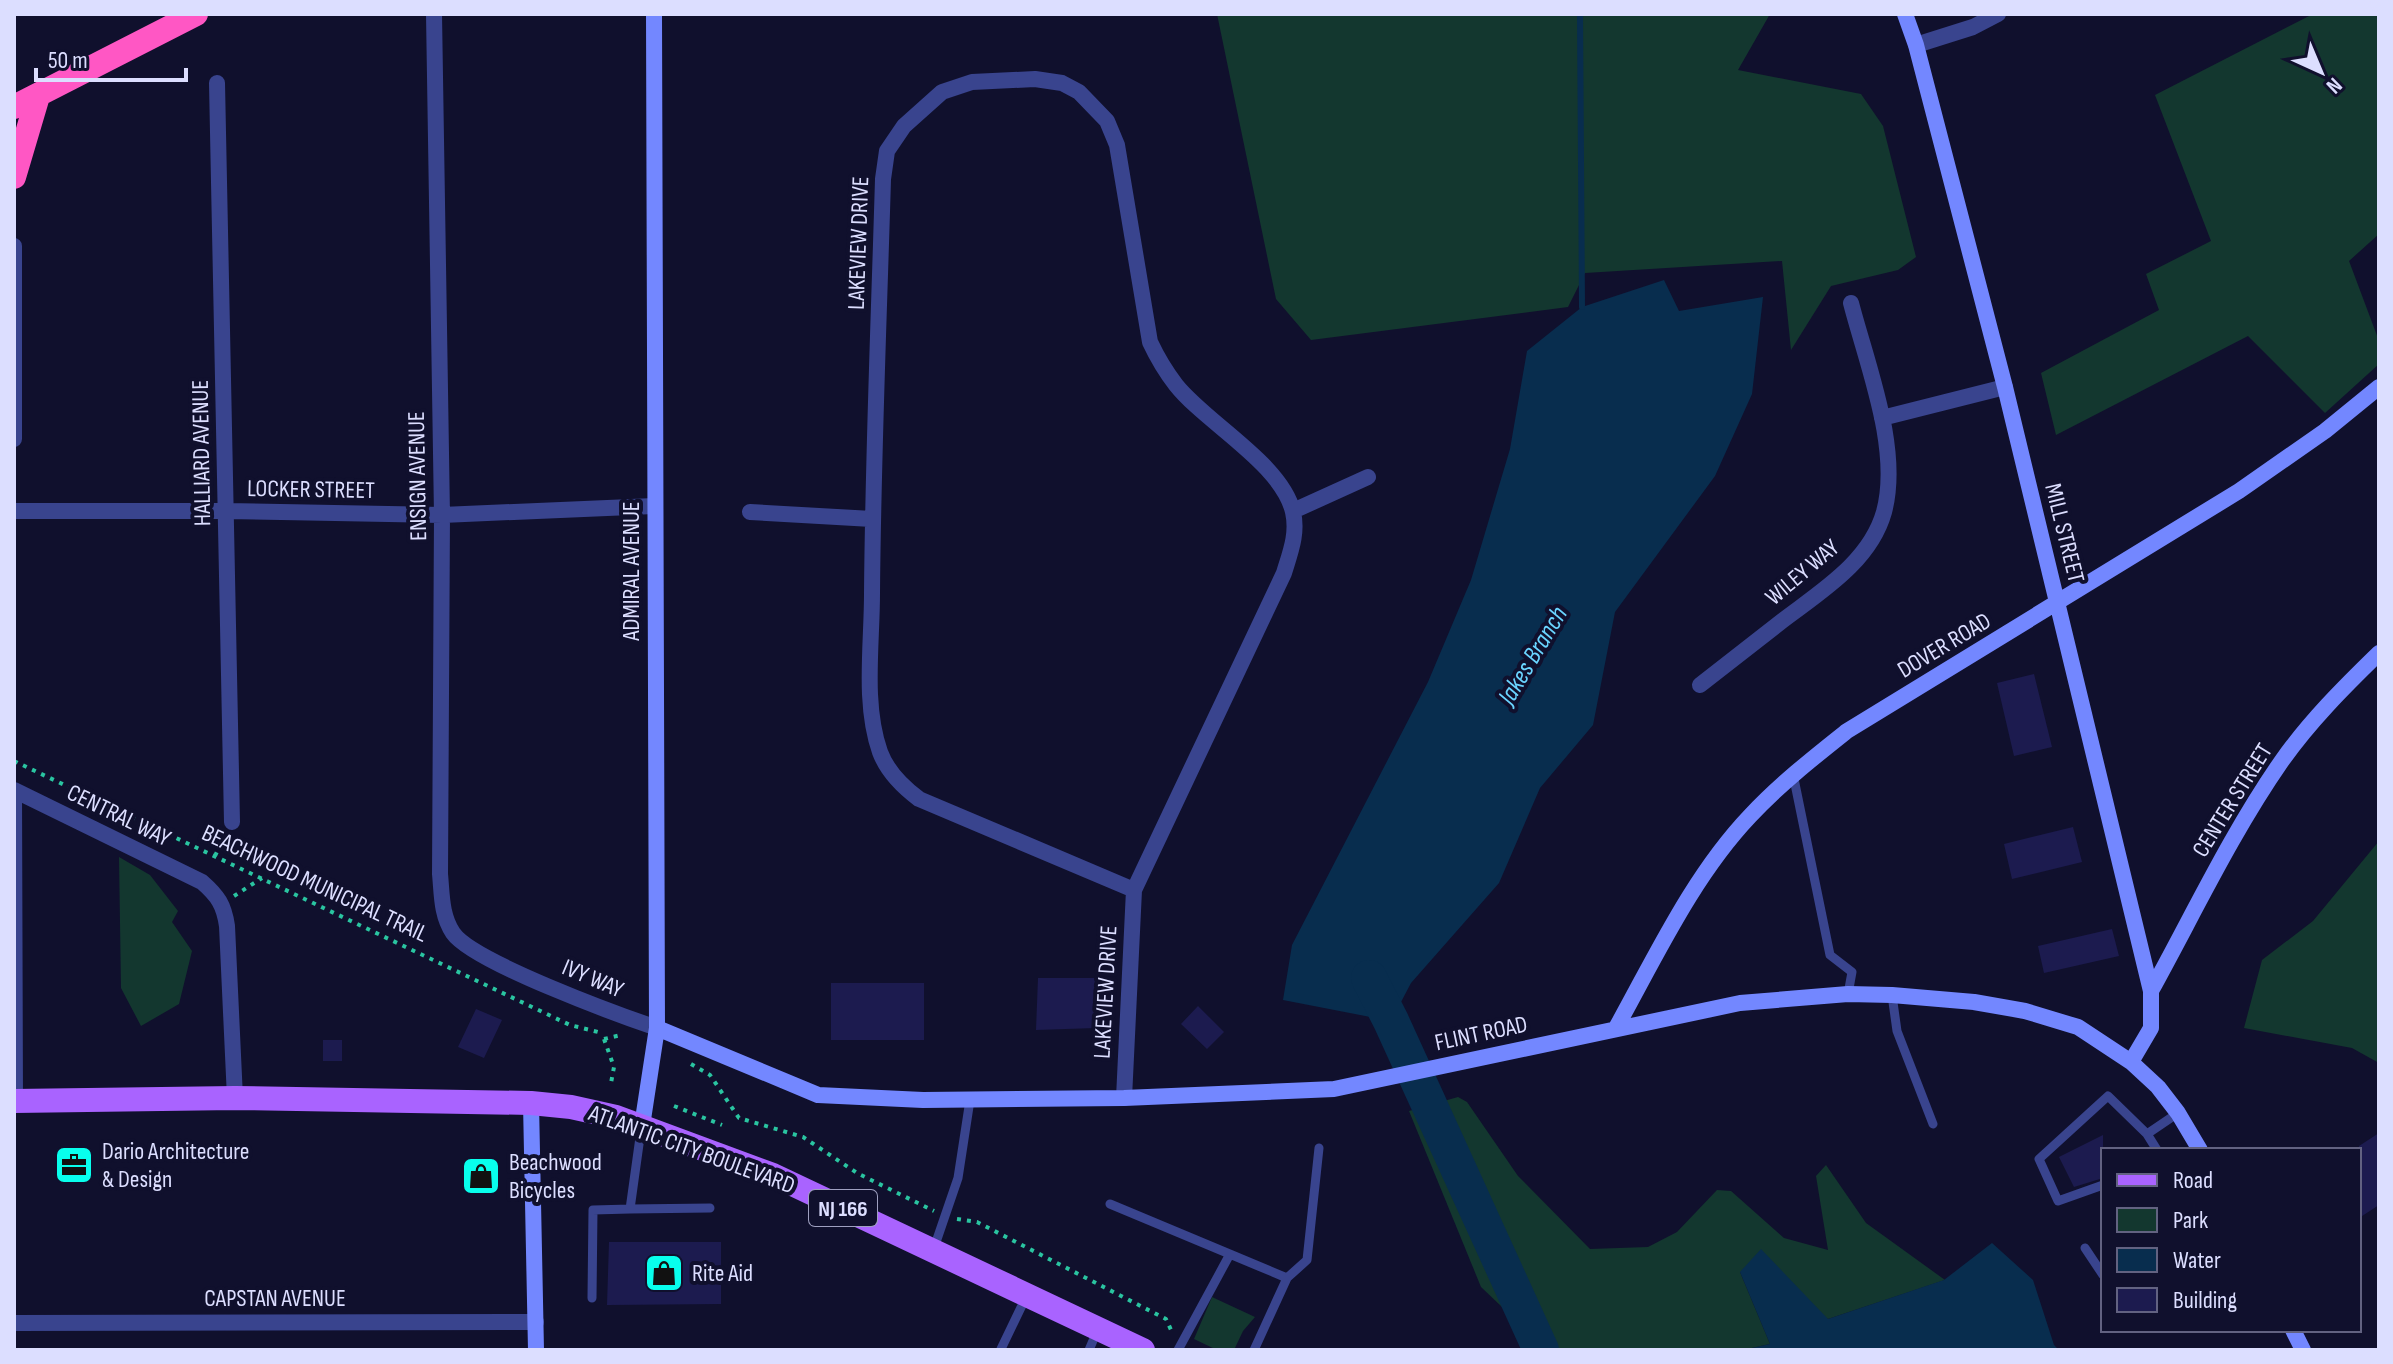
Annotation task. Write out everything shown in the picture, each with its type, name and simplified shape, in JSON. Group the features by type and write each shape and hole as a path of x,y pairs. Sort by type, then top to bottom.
{"highway":[{"path":"14,107 26,93 196,14"},
{"path":"14,177 26,93"}],"main road":[{"name":"ATLANTIC CITY BOULEVARD","path":"15,1101 235,1098 531,1103 571,1107 616,1117 773,1175 1027,1295 1093,1339 1143,1350"}],"street":[{"name":"ENSIGN AVENUE","path":"434,14 442,515 440,874 443,911 453,934"},
{"name":"ADMIRAL AVENUE","path":"642,1126 657,1028 654,14"},
{"name":"MILL STREET","path":"1905,14 1916,45 2005,387 2151,991 2151,1028 2131,1062"},
{"path":"1916,45 1973,27 1998,14"},
{"name":"LAKEVIEW DRIVE","path":"1124,1098 1134,890 1284,573 1295,536 1293,511 1286,496 1258,459 1177,386 1156,355 1150,342 1117,145 1107,121 1079,92 1062,83 1035,79 972,82 942,92 904,126 887,151 883,179 872,519 871,700 874,731 881,756 901,785 919,799 1134,890"},
{"name":"HALLIARD AVENUE","path":"217,83 232,822"},
{"path":"14,246 14,439"},
{"name":"WILEY WAY","path":"1700,685 1844,572 1869,544 1884,512 1888,473 1882,418 1851,303"},
{"path":"1882,418 2005,387"},
{"name":"DOVER ROAD","path":"1616,1028 1673,926 1709,870 1748,818 1793,774 1847,731 2239,491 2325,431 2379,387"},
{"path":"1293,511 1368,477"},
{"name":"LOCKER STREET","path":"14,511 442,515 654,506"},
{"path":"750,512 872,519"},
{"name":"CENTER STREET","path":"2151,991 2236,833 2282,761 2335,696 2379,653"},
{"path":"14,790 15,1101"},
{"name":"CENTRAL WAY","path":"14,790 202,882 218,896 222,904"},
{"path":"222,904 227,926 235,1098"},
{"name":"IVY WAY","path":"453,934 476,952 596,1007 657,1028 720,1055"},
{"name":"FLINT ROAD","path":"720,1055 818,1095 860,1098 1124,1098 1334,1089 1740,1003 1848,994 1892,995 1974,1002 2025,1011 2078,1027 2131,1062 2158,1087 2178,1113 2197,1148"},
{"path":"531,1103 536,1350"},
{"name":"CAPSTAN AVENUE","path":"14,1323 536,1322"},
{"path":"2294,1332 2303,1350"}],"lane":[{"path":"1793,774 1830,955 1852,972 1848,994"},
{"path":"1892,995 1902,1046 1933,1124"},
{"path":"2101,1186 2058,1201 2039,1159 2108,1096 2147,1134 2156,1148"},
{"path":"934,1251 958,1178 970,1100"},
{"path":"2147,1134 2178,1113"},
{"path":"630,1209 642,1126"},
{"path":"1254,1350 1287,1278 1307,1260 1319,1148"},
{"path":"1110,1204 1287,1278"},
{"path":"592,1298 593,1210 710,1208"},
{"path":"2085,1248 2101,1272"},
{"path":"1178,1350 1230,1254"},
{"path":"1003,1350 1027,1295"}],"path":[{"name":"BEACHWOOD MUNICIPAL TRAIL","path":"14,761 570,1025 603,1036"},
{"path":"222,904 262,878"},
{"path":"596,1007 614,1067 611,1083"},
{"path":"603,1036 628,1033"},
{"path":"674,1106 722,1125"}],"green space":[{"path":"1217,14 1770,14 1738,70 1861,94 1883,126 1916,257 1898,270 1831,286 1791,350 1782,261 1585,273 1568,307 1311,340 1276,299"},
{"path":"2313,14 2379,14 2379,234 2349,261 2379,341 2379,364 2325,413 2248,336 2056,435 2041,373 2159,310 2146,274 2211,241 2155,95"},
{"path":"2379,841 2379,1063 2352,1048 2244,1028 2262,960 2313,921"},
{"path":"119,857 150,875 178,911 172,922 192,951 179,1004 141,1026 121,988"},
{"path":"1458,1097 1467,1102 1518,1176 1590,1249 1648,1247 1677,1232 1717,1190 1731,1191 1784,1238 1828,1250 1816,1176 1826,1165 1866,1223 1945,1280 1828,1319 1740,1272 1770,1344 1743,1350 1561,1350 1541,1344 1481,1287 1409,1111"},
{"path":"1212,1297 1255,1317 1243,1331 1234,1350 1217,1350 1194,1339"}],"water":[{"path":"1664,280 1679,311 1763,297 1752,394 1715,476 1615,612 1593,725 1540,788 1499,883 1411,983 1391,1021 1283,1000 1292,945 1428,682 1471,580 1510,449 1527,351 1582,307"},
{"path":"1992,1243 2033,1280 2054,1345 2059,1350 1743,1350 1770,1344 1740,1272 1761,1249 1828,1319 1944,1280"}],"building":[{"path":"2034,674 2052,747 2014,756 1997,683"},
{"path":"2073,827 2082,862 2012,879 2004,844"},
{"path":"2112,929 2119,956 2044,973 2038,946"},
{"path":"1038,978 1096,978 1096,1028 1036,1030"},
{"path":"831,983 924,983 924,1040 831,1040"},
{"path":"1198,1006 1224,1032 1207,1049 1181,1024"},
{"path":"476,1009 502,1020 484,1058 458,1047"},
{"path":"323,1040 342,1040 342,1061 323,1061"},
{"path":"2379,1133 2379,1205 2361,1217 2361,1148 2359,1146"},
{"path":"2103,1135 2101,1179 2074,1187 2059,1157"},
{"name":"Rite Aid","path":"609,1242 721,1242 721,1304 607,1305"}],"waterway":[{"name":"Jakes Branch","path":"1580,14 1582,307"},
{"name":"Jakes Branch","path":"1369,978 1541,1350"}],"place":[{"name":"Dario Architecture & Design","path":"74,1165"},
{"name":"Beachwood Bicycles","path":"481,1176"},
{"name":"Rite Aid","path":"664,1273"}]}
